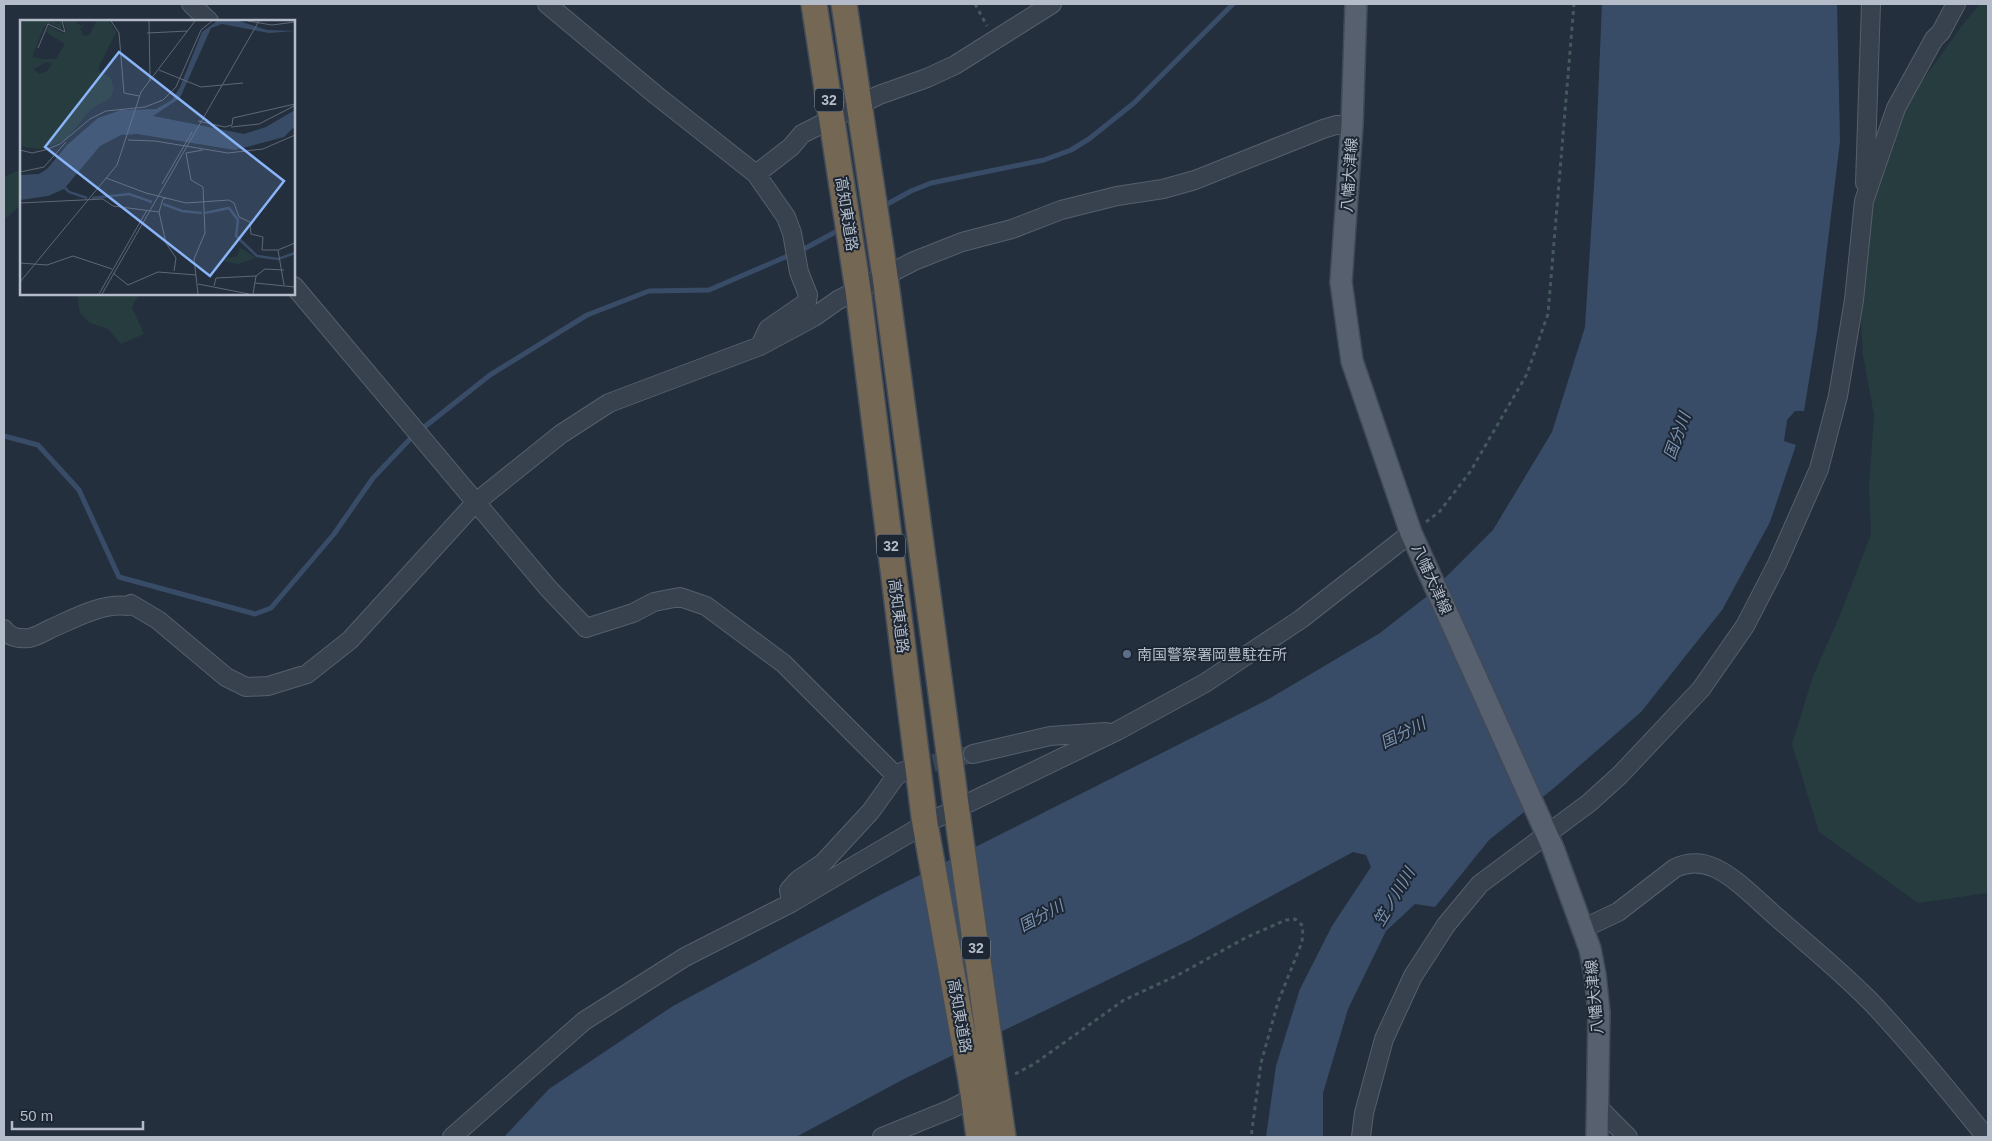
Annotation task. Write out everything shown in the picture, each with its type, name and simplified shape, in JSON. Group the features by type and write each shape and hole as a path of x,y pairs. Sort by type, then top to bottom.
{"highway":[{"name":"高知東道路","path":"814,4 853,250 927,833 979,1137"},
{"name":"高知東道路","path":"844,4 885,276 957,818 1003,1137"}],"main road":[{"name":"八幡大津線","path":"1356,4 1352,125 1341,282 1352,361 1413,537 1546,833 1590,949 1596,976 1599,1012 1597,1137"}],"street":[{"path":"191,4 207,20"},
{"path":"547,4 656,95 756,174 786,216 792,233 799,272 808,295 807,302 768,329 760,346"},
{"path":"756,174 791,146 802,134 879,95 927,78 955,65 1052,4"},
{"path":"1361,1137 1364,1112 1384,1039 1413,976 1446,925 1480,884 1546,833 1589,803 1620,775 1700,688 1745,626 1777,564 1819,469 1838,396 1854,300 1864,202 1871,4"},
{"path":"1864,202 1896,108 1934,39 1941,32 1956,4"},
{"path":"4,630 16,638 29,638 90,612 115,604 128,606 131,604 158,620 226,677 246,687 268,686 307,674 350,640 475,503 561,434 609,403 760,346 858,290 914,261 962,242 1012,228 1061,210 1117,196 1176,186 1323,129 1336,125 1352,125"},
{"path":"295,287 475,503 548,588 586,628 632,613 654,602 669,599 680,597 706,606 783,663 901,773 871,811 823,863 798,880 788,890 792,903"},
{"path":"452,1137 584,1021 685,956 957,818 1205,684 1301,619 1413,537"},
{"path":"973,754 1050,736 1117,731"},
{"path":"1582,929 1618,912 1675,868 1686,863 1699,863 1715,868 1756,900 1837,970 1866,998 1950,1093 1986,1137"},
{"path":"882,1137 951,1109 972,1088 995,1077"},
{"path":"1597,1106 1628,1137"}],"path":[{"path":"975,4 995,40"},
{"path":"1413,537 1440,510 1470,472 1527,374 1548,314 1574,4"},
{"path":"995,1077 1034,1064 1124,1000 1178,975 1247,936 1286,920 1295,919 1303,926 1302,942 1278,1002 1261,1063 1251,1137"}],"green space":[{"path":"1980,4 1988,4 1988,893 1918,903 1819,832 1792,744 1813,676 1841,613 1871,534 1869,487 1874,415 1863,355 1859,288 1875,174 1888,138 1921,83 1963,24"},
{"path":"20,169 20,206 4,220 4,177"},
{"path":"77,295 138,295 132,307 144,334 121,344 108,329 90,323 80,313"}],"water":[{"path":"1602,4 1837,4 1840,141 1817,331 1804,411 1795,411 1787,420 1784,441 1796,445 1770,522 1722,610 1641,712 1554,788 1489,840 1435,907 1415,904 1386,931 1348,1009 1323,1093 1323,1137 1266,1137 1276,1066 1300,989 1332,926 1371,867 1366,855 1353,852 1192,939 904,1079 796,1137 504,1137 549,1089 673,1006 884,893 1267,700 1380,633 1426,597 1493,530 1552,432 1585,327 1595,170"}],"waterway":[{"path":"882,207 911,191 931,183 1044,160 1071,150 1089,139 1134,103 1233,4"},
{"path":"802,250 841,229"},
{"path":"423,428 490,375 587,315 649,291 709,290 790,255"},
{"path":"4,436 38,445 79,490 119,577 255,614 271,608 334,534 373,478 410,439"}],"tunnel":[{"path":"907,769 973,754"}],"place":[{"name":"南国警察署岡豊駐在所","path":"1127,654"}],"water label":[{"name":"国分川","path":"1677,436"},
{"name":"国分川","path":"1403,733"},
{"name":"笠ノ川川","path":"1394,897"},
{"name":"国分川","path":"1041,916"}]}
